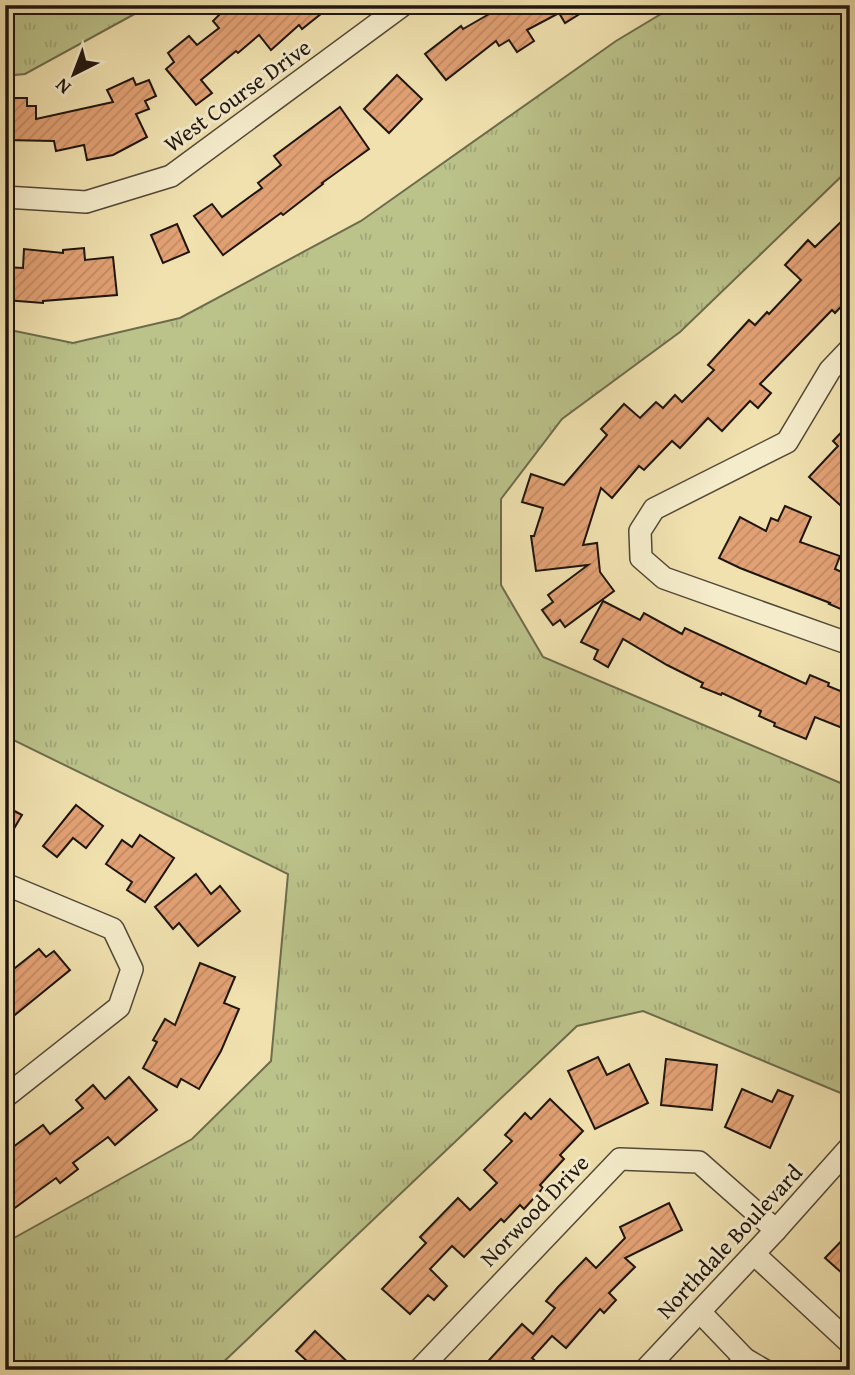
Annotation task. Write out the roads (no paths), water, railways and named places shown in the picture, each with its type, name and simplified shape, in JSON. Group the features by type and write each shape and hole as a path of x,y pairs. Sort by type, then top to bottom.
{"street":[{"name":"West Course Drive","path":"5,198 86,202 171,176 403,5"},
{"path":"850,349 830,370 787,442 654,509 640,531 641,558 664,578 850,643"},
{"path":"5,884 113,929 132,969 119,1007 5,1097"},
{"name":"Norwood Drive","path":"419,1370 620,1159 699,1161 776,1230"},
{"name":"Northdale Boulevard","path":"645,1370 846,1159"},
{"path":"754,1254 850,1343"},
{"path":"700,1312 740,1364 764,1370"}]}
